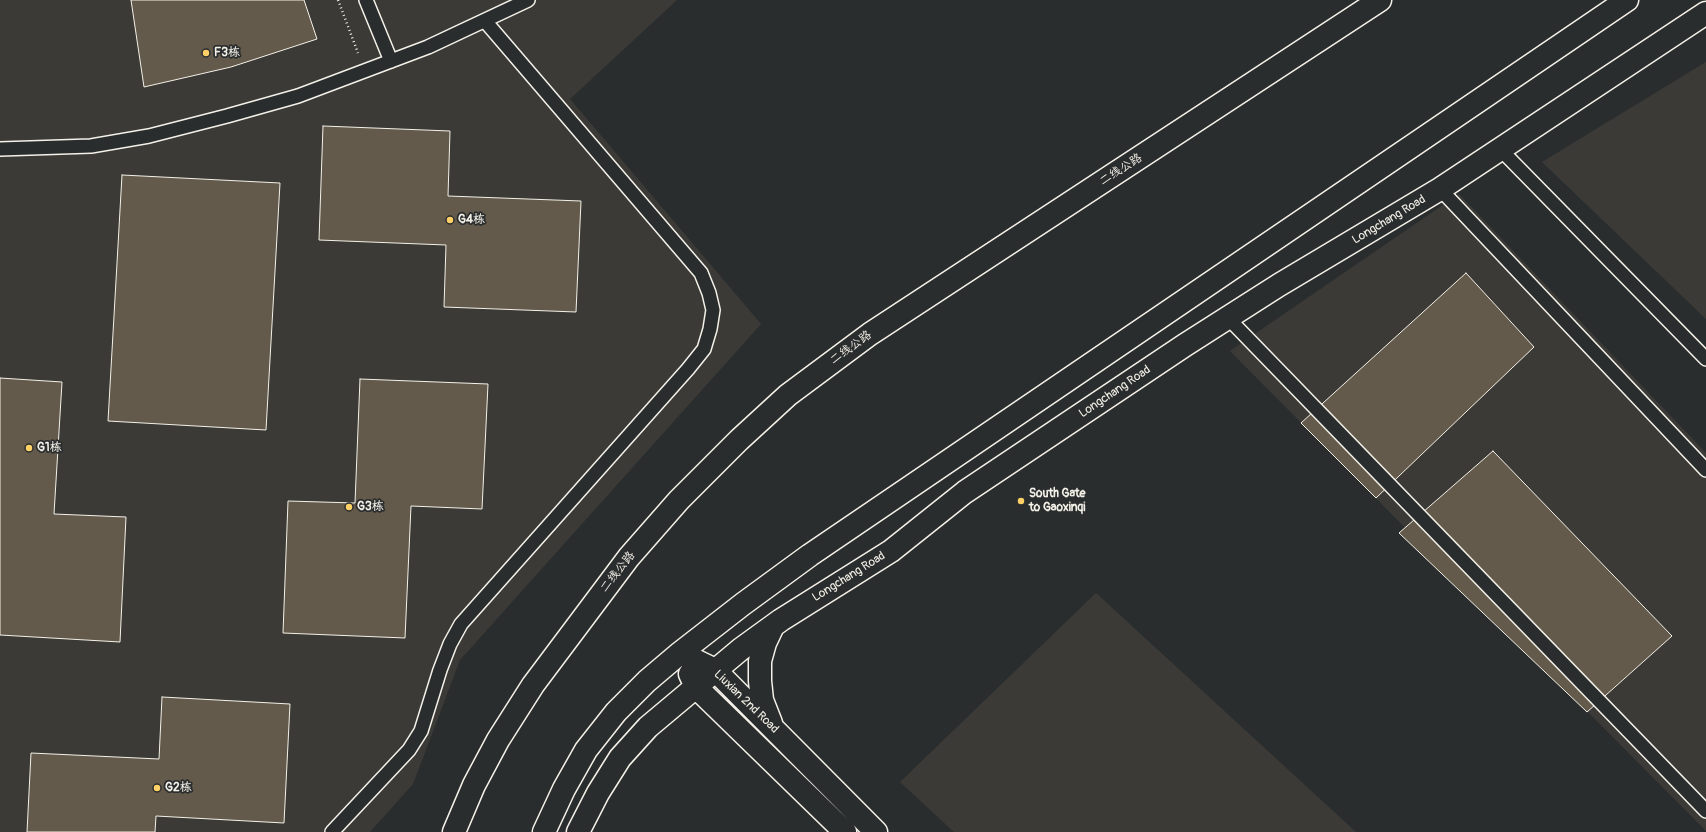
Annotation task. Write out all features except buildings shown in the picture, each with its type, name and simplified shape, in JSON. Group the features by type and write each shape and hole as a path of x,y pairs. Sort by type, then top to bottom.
{"street":[{"name":"二线公路","path":"454,832 481,772 498,740 533,685 624,563 679,500 739,440 788,395 870,334 1380,0"},
{"path":"544,832 564,789 586,750 616,712 647,681 680,653 810,556 1626,0"},
{"name":"Longchang Road","path":"578,832 598,793 620,758 648,726 741,649 774,625 891,551 965,492 1228,318 1440,189 1706,13"},
{"path":"774,625 764,643 760,661 760,681 762,700 769,718 777,732"},
{"name":"Liuxian 2nd Road","path":"680,653 715,670 876,832"},
{"name":"Liuxian 2nd Road","path":"680,653 696,687 845,832"}],"lane":[{"path":"366,0 391,61"},
{"path":"0,149 91,146 149,136 298,96 391,61 485,22 528,0"},
{"path":"332,832 409,750 421,731 440,670 450,644 461,624 688,369 704,349 710,329 713,310 702,273 485,22"},
{"path":"1501,150 1706,359"},
{"path":"1440,189 1706,470"},
{"path":"1228,318 1706,811"}],"path":[{"path":"338,0 365,71"}],"shaded area":[{"path":"0,0 677,0 570,99 761,324 460,660 413,784 370,832 0,832"},
{"path":"1706,62 1706,319 1542,162"},
{"path":"1459,194 1706,453 1706,831 1230,351"},
{"path":"1096,593 1356,832 954,832 900,782"}],"place":[{"name":"F3栋","path":"206,53"},
{"name":"G4栋","path":"450,220"},
{"name":"G1栋","path":"29,448"},
{"name":"South Gate to Gaoxinqi","path":"1021,501"},
{"name":"G3栋","path":"349,507"},
{"name":"G2栋","path":"157,788"}]}
